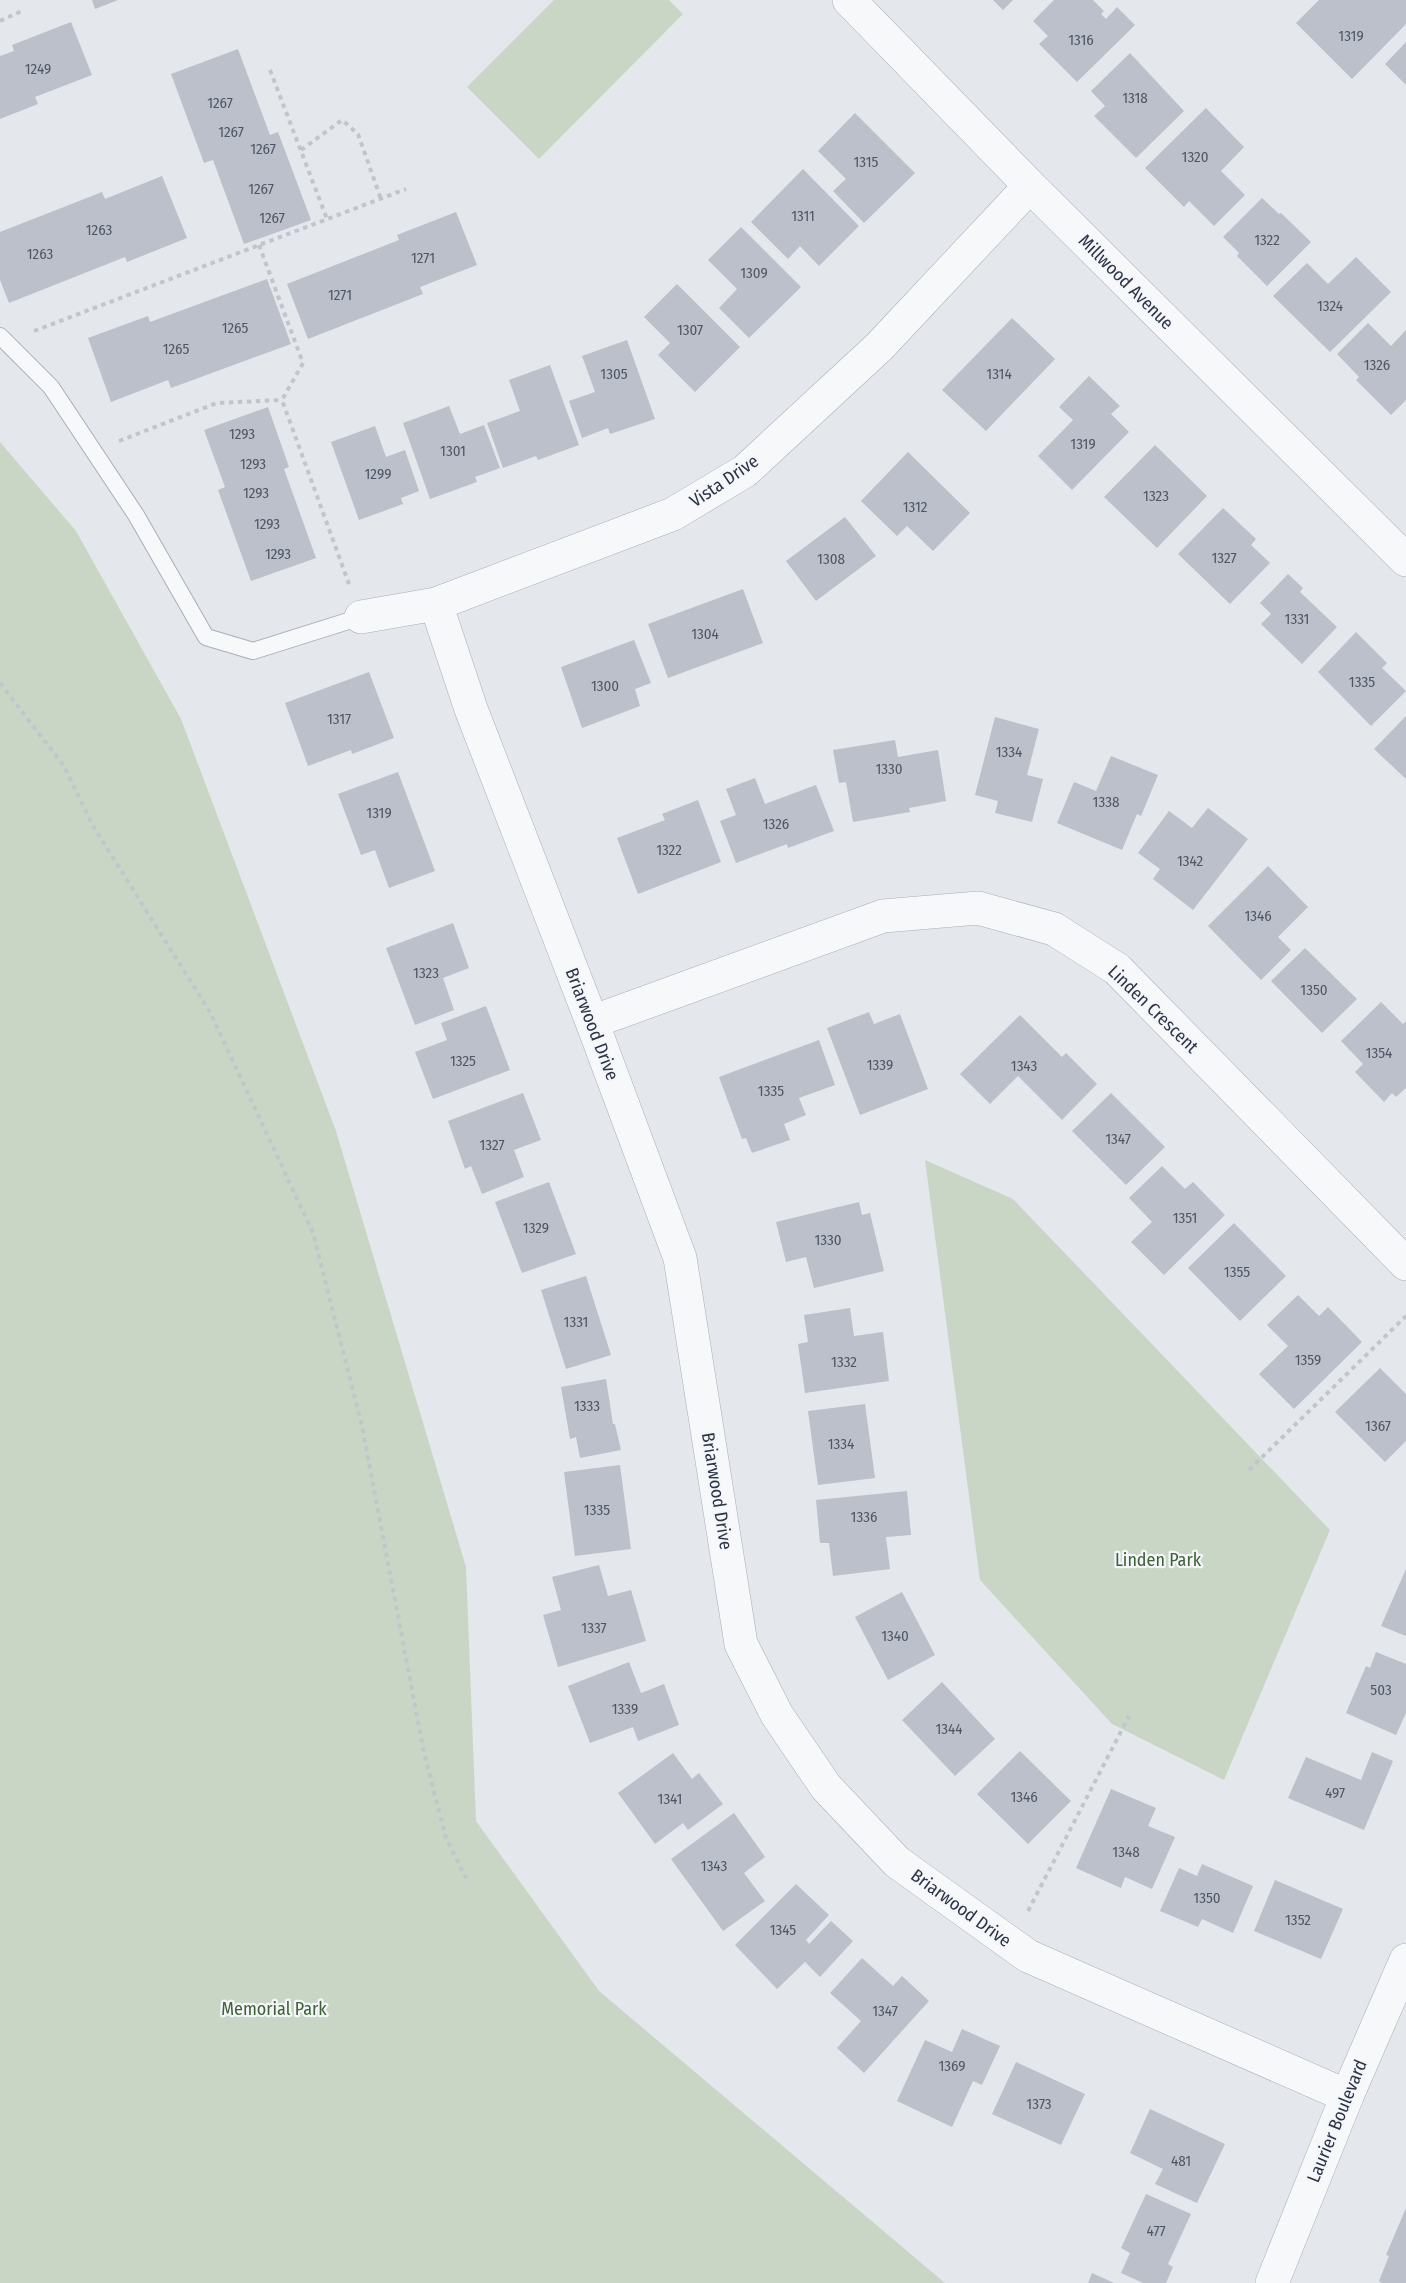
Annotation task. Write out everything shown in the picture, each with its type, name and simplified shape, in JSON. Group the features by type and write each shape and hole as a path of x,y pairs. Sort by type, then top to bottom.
{"street":[{"name":"Millwood Avenue","path":"849,0 1030,186 1406,560"},
{"name":"Vista Drive","path":"361,617 436,604 673,514 745,471 879,347 1030,186"},
{"name":"Briarwood Drive","path":"436,604 471,709 680,1258 741,1644 777,1715 826,1787 897,1862 1028,1956 1347,2096"},
{"name":"Linden Crescent","path":"592,1022 883,916 978,908 1054,929 1117,969 1406,1264"},
{"name":"Laurier Boulevard","path":"1272,2283 1347,2096 1406,1960"}],"lane":[{"path":"3,339 51,387 135,515 206,637 253,651 361,617"}],"path":[{"path":"0,21 24,10"},
{"path":"270,70 327,219"},
{"path":"300,150 342,120 358,134 381,199"},
{"path":"3,339 406,189"},
{"path":"259,245 303,363 282,400 361,617"},
{"path":"93,450 217,403 282,400"},
{"path":"0,683 64,765 93,826 210,1012 313,1233 362,1426 424,1753 446,1839 466,1878"},
{"path":"1249,1470 1406,1316"},
{"path":"1011,1944 1129,1716"}],"green space":[{"path":"554,0 669,0 683,14 539,159 467,87"},
{"name":"Memorial Park","path":"0,442 76,531 181,719 336,1131 466,1567 476,1821 599,1991 945,2283 0,2283"},
{"name":"Linden Park","path":"925,1160 1013,1199 1330,1530 1224,1780 1112,1724 980,1580"}],"building":[{"path":"92,0 118,0 95,9"},
{"path":"993,0 1013,0 1003,10"},
{"path":"1054,0 1093,0 1104,11 1101,14 1106,19 1117,7 1135,25 1077,82 1039,44 1048,36 1033,21"},
{"path":"1319,0 1406,0 1406,24 1352,79 1296,23"},
{"path":"71,22 92,75 35,97 38,104 0,119 0,56 14,51 12,45"},
{"path":"1406,42 1406,85 1385,64"},
{"path":"238,49 270,135 278,132 311,220 244,244 213,160 204,163 171,74"},
{"path":"1130,53 1184,111 1136,158 1094,116 1105,106 1091,91"},
{"path":"1206,108 1244,147 1221,171 1245,195 1214,226 1189,201 1184,207 1145,168"},
{"path":"855,113 915,173 864,223 833,191 846,179 818,151"},
{"path":"803,169 859,226 819,266 800,246 788,259 751,222"},
{"path":"162,176 187,238 127,262 125,257 9,303 0,280 0,232 102,192 105,199"},
{"path":"1262,198 1311,242 1267,286 1237,256 1239,253 1223,237"},
{"path":"456,212 477,265 420,287 423,294 308,339 287,284 399,240 397,235"},
{"path":"741,227 801,287 749,338 719,308 737,289 708,260"},
{"path":"1356,257 1391,292 1330,352 1273,296 1307,263 1328,284"},
{"path":"267,279 291,344 171,388 168,380 111,402 88,338 148,316 150,322"},
{"path":"677,284 740,347 695,392 658,355 670,343 644,317"},
{"path":"1012,318 1055,359 986,431 942,390"},
{"path":"1368,323 1391,346 1406,330 1406,400 1391,415 1356,380 1359,377 1337,354"},
{"path":"627,340 655,419 610,434 608,428 582,438 569,401 595,392 582,356"},
{"path":"550,365 579,445 538,460 536,456 503,468 487,423 520,411 509,380"},
{"path":"1089,376 1120,406 1111,414 1129,432 1072,490 1038,456 1073,420 1059,407"},
{"path":"449,406 460,434 484,425 500,468 475,477 477,482 430,499 403,423"},
{"path":"268,407 289,467 284,469 316,558 251,581 218,490 225,487 204,430"},
{"path":"375,426 386,457 405,450 419,491 401,498 403,504 359,520 331,442"},
{"path":"1155,445 1207,496 1157,548 1104,497"},
{"path":"908,452 970,513 933,551 907,526 897,536 861,501"},
{"path":"1223,508 1256,539 1251,545 1270,563 1230,604 1178,554"},
{"path":"845,517 876,556 816,601 786,561"},
{"path":"1288,574 1303,588 1300,592 1337,627 1302,664 1261,624 1271,614 1260,603"},
{"path":"743,589 763,643 668,678 648,624"},
{"path":"1356,632 1387,663 1382,668 1406,691 1371,726 1318,672"},
{"path":"634,640 651,683 635,689 640,706 582,728 561,667"},
{"path":"369,672 394,738 352,754 351,750 308,766 285,703"},
{"path":"1406,716 1406,779 1374,749"},
{"path":"995,717 1039,729 1027,775 1043,779 1032,822 995,813 998,801 975,795"},
{"path":"895,740 898,757 938,750 946,801 909,808 910,812 853,822 846,782 839,783 833,750"},
{"path":"1111,756 1158,775 1141,816 1137,814 1122,850 1057,823 1074,782 1096,791"},
{"path":"398,772 435,871 389,888 375,850 361,855 338,794"},
{"path":"755,778 765,804 816,785 834,831 788,848 787,844 736,863 720,821 736,815 726,789"},
{"path":"698,800 721,862 638,894 617,838 665,820 662,814"},
{"path":"1208,808 1248,839 1193,910 1153,879 1160,869 1138,853 1169,811 1192,828"},
{"path":"1268,866 1308,907 1278,937 1291,950 1261,980 1208,926"},
{"path":"453,923 469,968 443,978 454,1010 415,1025 386,948"},
{"path":"1305,948 1357,999 1322,1033 1271,981"},
{"path":"1381,1002 1403,1024 1406,1021 1406,1088 1396,1097 1392,1093 1384,1102 1355,1072 1363,1064 1341,1041"},
{"path":"486,1006 510,1070 433,1099 415,1052 447,1040 441,1023"},
{"path":"869,1012 874,1024 900,1014 928,1089 860,1115 827,1028"},
{"path":"1020,1015 1062,1057 1066,1053 1097,1084 1062,1120 1018,1076 990,1104 960,1074"},
{"path":"819,1040 835,1085 799,1098 806,1115 784,1124 790,1140 752,1153 746,1138 742,1139 719,1077"},
{"path":"523,1093 541,1140 514,1150 524,1177 482,1194 471,1166 465,1169 448,1121"},
{"path":"1111,1093 1165,1147 1126,1185 1072,1131"},
{"path":"1162,1166 1185,1189 1193,1182 1225,1215 1164,1275 1131,1242 1152,1222 1129,1198"},
{"path":"549,1182 576,1254 522,1273 495,1202"},
{"path":"859,1202 862,1215 870,1213 884,1271 814,1288 806,1257 786,1262 776,1222"},
{"path":"1234,1223 1286,1276 1240,1321 1188,1268"},
{"path":"586,1276 611,1355 566,1369 541,1290"},
{"path":"1298,1295 1319,1316 1328,1307 1362,1342 1294,1409 1259,1374 1288,1346 1267,1325"},
{"path":"850,1308 854,1336 883,1332 889,1381 805,1393 798,1344 808,1342 804,1315"},
{"path":"1380,1368 1406,1394 1406,1441 1385,1462 1335,1412"},
{"path":"606,1379 613,1424 615,1424 621,1450 580,1458 576,1437 570,1439 561,1387"},
{"path":"865,1404 875,1478 818,1485 808,1411"},
{"path":"620,1465 631,1549 575,1556 564,1472"},
{"path":"907,1491 911,1535 886,1537 890,1569 833,1576 829,1543 820,1543 816,1500"},
{"path":"599,1565 608,1596 631,1590 646,1641 558,1667 543,1615 561,1610 552,1577"},
{"path":"1406,1569 1406,1636 1381,1626"},
{"path":"902,1592 935,1655 888,1680 855,1617"},
{"path":"1376,1652 1406,1664 1406,1713 1396,1735 1346,1713 1366,1666 1370,1668"},
{"path":"629,1662 641,1693 664,1684 679,1725 638,1741 633,1727 590,1743 568,1686"},
{"path":"942,1682 995,1739 955,1776 902,1720"},
{"path":"1020,1751 1071,1801 1028,1844 977,1794"},
{"path":"1372,1752 1393,1761 1364,1830 1288,1798 1306,1757 1361,1780"},
{"path":"673,1753 692,1779 699,1773 723,1804 688,1830 683,1823 655,1844 618,1793"},
{"path":"1111,1789 1156,1808 1148,1826 1175,1837 1152,1889 1125,1877 1121,1888 1076,1868"},
{"path":"734,1813 765,1857 744,1873 765,1901 723,1931 671,1859"},
{"path":"1202,1864 1253,1886 1233,1933 1202,1919 1198,1927 1160,1911 1179,1868 1197,1876"},
{"path":"1275,1880 1343,1909 1321,1959 1254,1931"},
{"path":"796,1884 829,1915 806,1940 809,1944 831,1921 853,1941 820,1977 805,1962 777,1989 735,1945"},
{"path":"862,1958 893,1986 902,1976 929,2001 864,2073 837,2048 861,2021 830,1993"},
{"path":"962,2029 1000,2046 982,2085 973,2081 952,2127 897,2101 925,2040 952,2052"},
{"path":"1016,2062 1085,2094 1061,2145 992,2114"},
{"path":"1150,2109 1225,2144 1197,2203 1155,2184 1163,2169 1130,2153"},
{"path":"1146,2194 1191,2214 1168,2264 1173,2267 1166,2283 1143,2283 1121,2273 1130,2253 1121,2248"},
{"path":"1406,2208 1406,2283 1382,2283 1379,2281 1389,2256 1386,2255"},
{"path":"1092,2273 1114,2283 1088,2283"}]}
